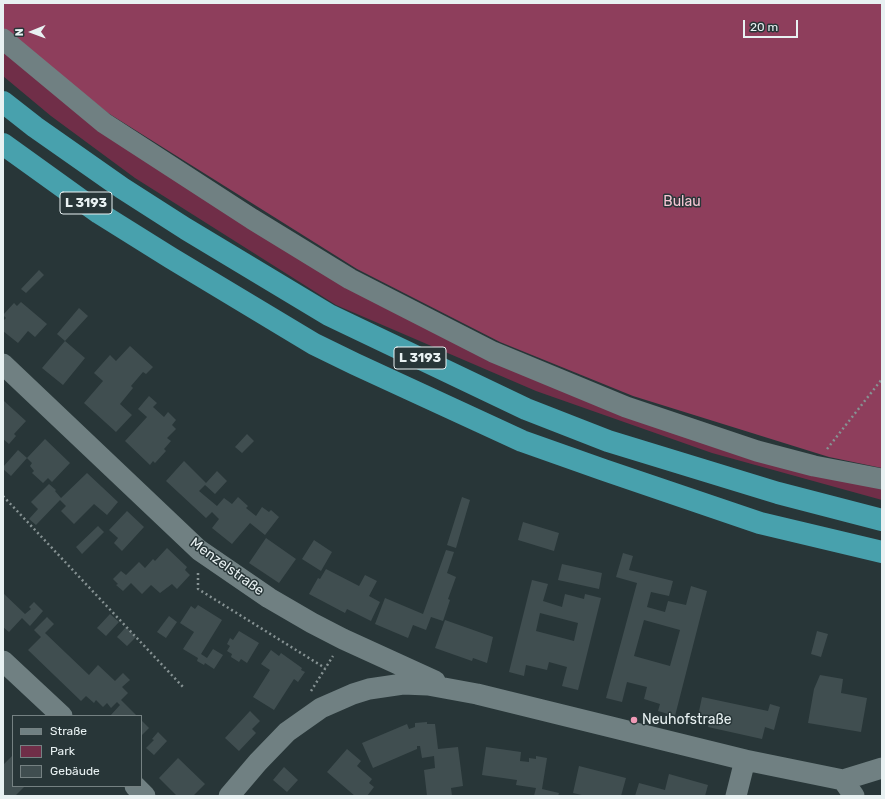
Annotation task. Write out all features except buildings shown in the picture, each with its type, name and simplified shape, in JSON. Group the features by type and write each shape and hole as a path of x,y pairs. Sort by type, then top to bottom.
{"highway":[{"name":"L 3193","path":"3,102 35,127 128,192 186,229 329,315 526,408 608,441 778,493 882,520"},
{"name":"L 3193","path":"3,144 99,212 171,258 314,344 388,379 522,441 604,470 760,524 882,552"}],"street":[{"path":"3,39 104,123 252,218 350,279 493,352 626,407 757,451 814,466 882,479"},
{"name":"Menzelstraße","path":"3,364 199,550 270,598 342,640 450,688"},
{"path":"3,661 61,715"},
{"path":"228,796 287,732 320,708 353,694 403,684 450,688 745,760 848,788 882,768"},
{"path":"736,796 745,760"},
{"path":"136,787 145,796"}],"path":[{"path":"814,466 882,379"},
{"path":"3,496 183,687"},
{"path":"199,550 198,589 325,668"},
{"path":"310,694 342,640"}],"green space":[{"name":"Bulau","path":"3,3 882,3 882,468 829,457 633,396 500,342 357,269 108,113 3,30"},
{"path":"3,50 490,357 882,485 882,500 712,453 536,391 336,305 135,178 51,116 3,76"}],"place":[{"name":"Neuhofstraße","path":"634,720"}]}
